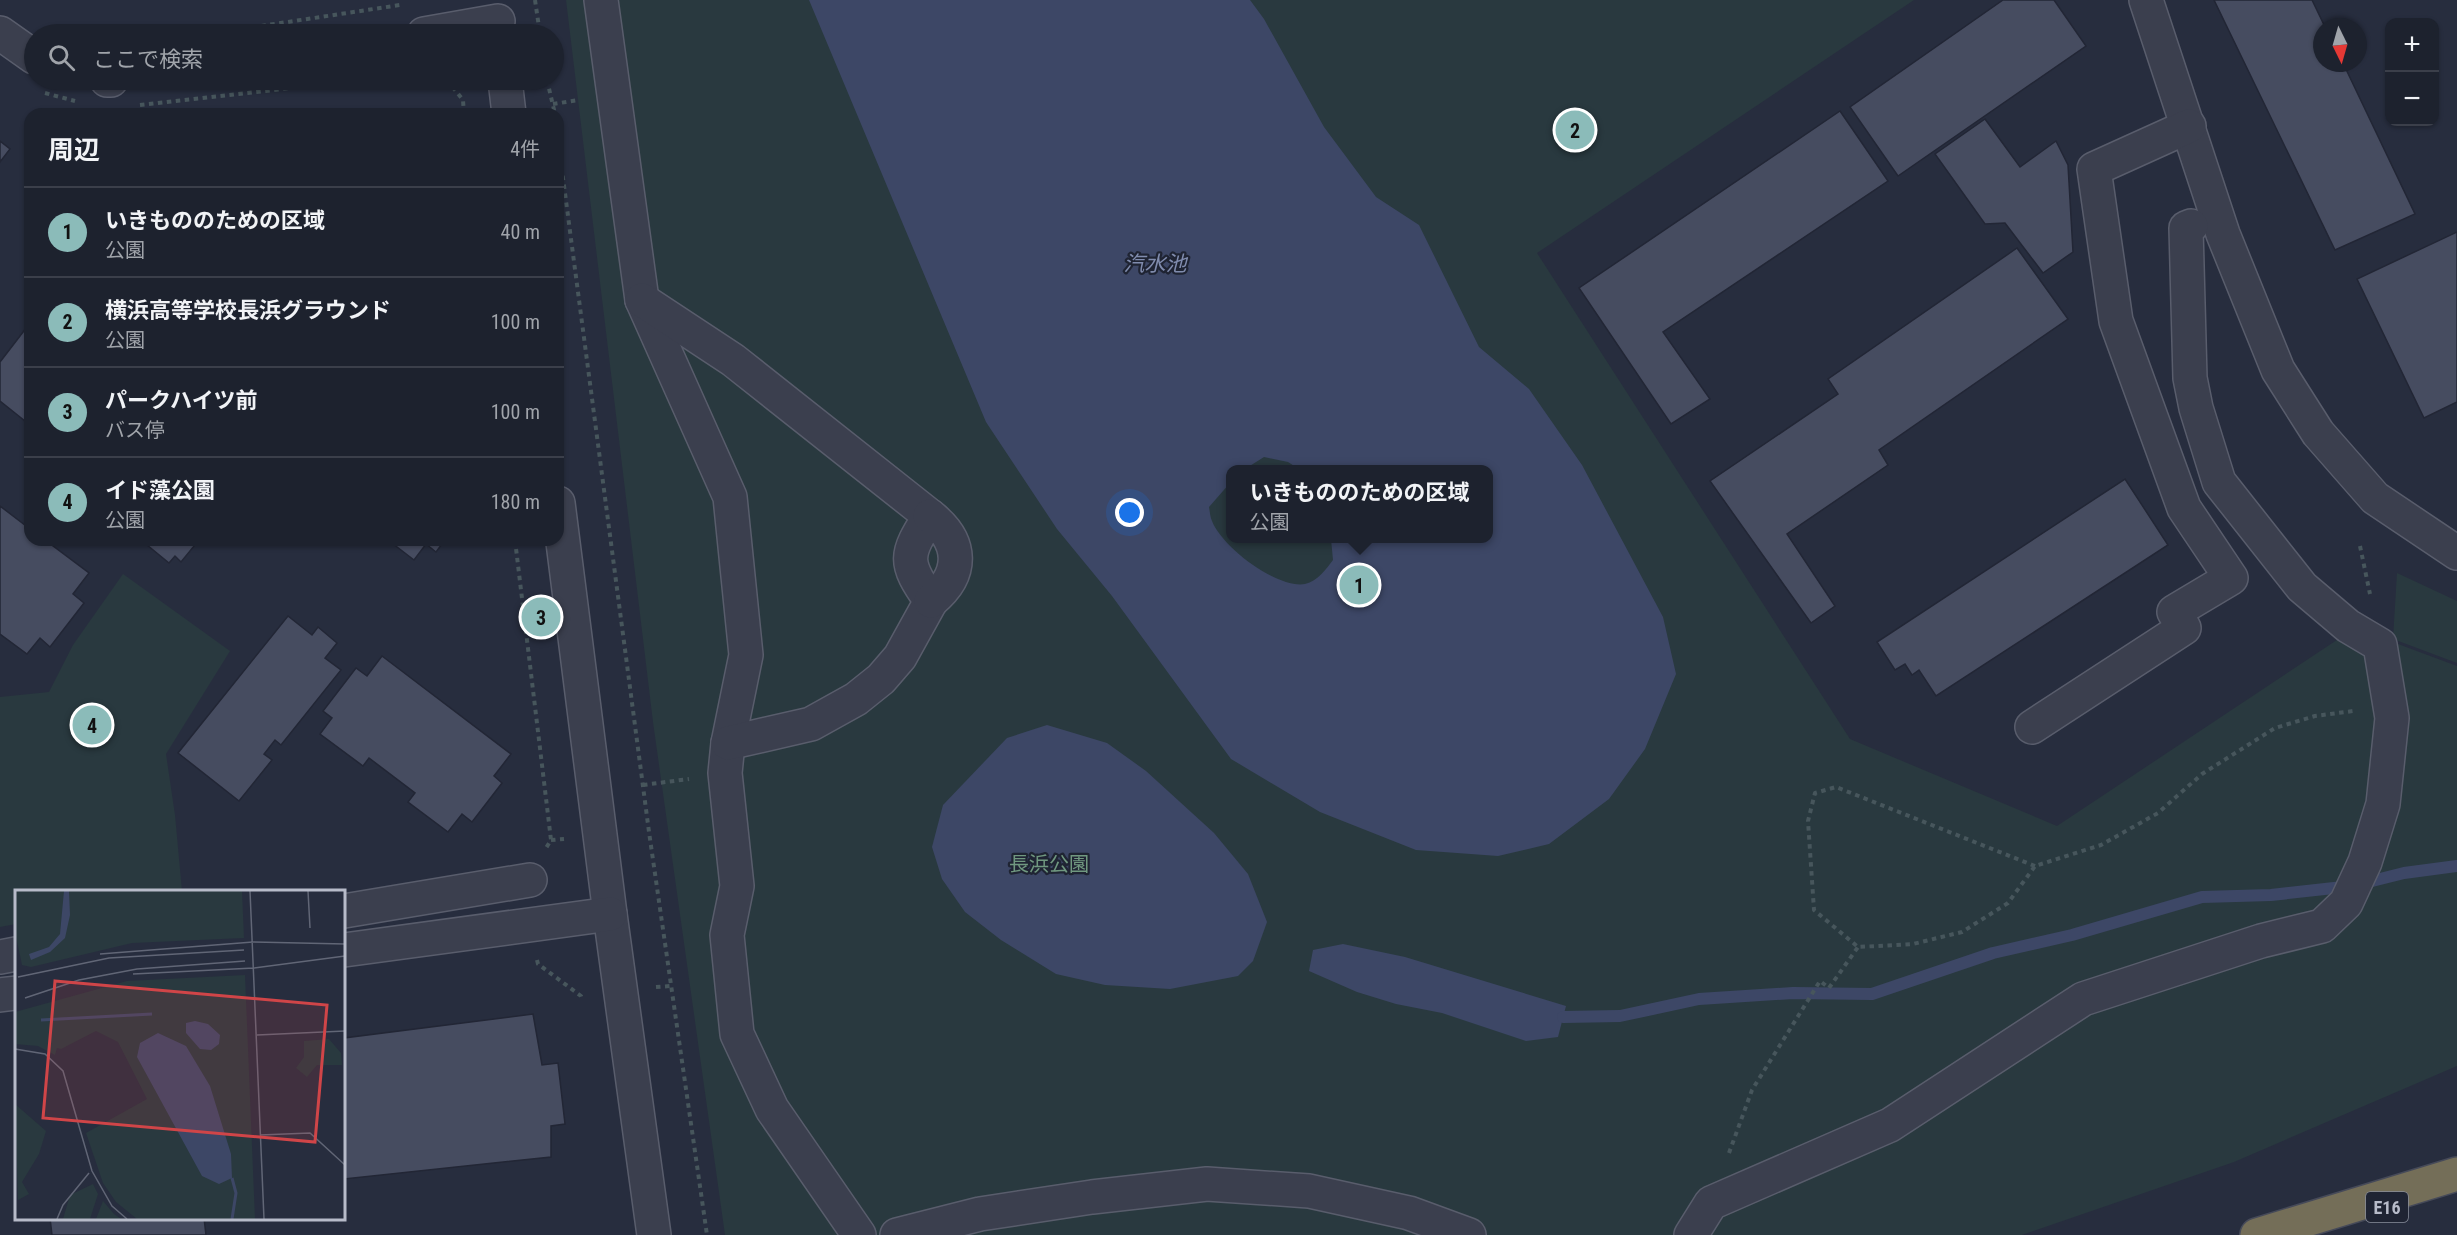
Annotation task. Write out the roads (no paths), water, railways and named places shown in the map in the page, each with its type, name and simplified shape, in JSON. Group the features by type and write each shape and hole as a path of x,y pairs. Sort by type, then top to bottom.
{"highway":[{"path":"2257,1235 2457,1177"},
{"name":"E16","path":"2317,1235 2457,1177"}],"street":[{"path":"601,0 642,300 730,497 746,655 726,758 736,886 727,935 737,1034 772,1109 859,1235"},
{"path":"2146,0 2223,234 2278,370 2318,433 2375,498 2457,553"},
{"path":"473,24 498,19"},
{"path":"0,33 24,50"},
{"path":"506,90 508,108"},
{"path":"2031,727 2184,628 2174,612 2231,578 2184,508 2116,321 2094,169 2189,126"},
{"path":"1691,1235 1712,1203 1890,1125 2083,999 2261,941 2322,926 2346,903 2365,862 2383,804 2392,717 2380,645 2348,626 2302,586 2218,482 2196,408 2190,378 2186,228 2191,226"},
{"path":"642,300 733,360 930,516 912,544 910,565 916,580 932,601 900,657 881,679 856,699 811,724 726,758"},
{"path":"563,546 654,1235"},
{"path":"345,912 530,880"},
{"path":"345,950 610,914"},
{"path":"0,957 15,954"},
{"path":"0,995 15,993"},
{"path":"897,1235 980,1214 1092,1197 1207,1184 1309,1191 1409,1213 1469,1235"}],"water":[{"name":"汽水池","path":"809,0 1250,0 1264,19 1324,127 1376,197 1419,225 1479,347 1529,389 1582,465 1663,617 1676,674 1645,749 1609,799 1549,844 1498,856 1416,850 1320,812 1231,759 1112,596 1057,529 986,422"},
{"path":"1047,725 1107,743 1146,771 1214,833 1248,874 1267,922 1253,961 1238,976 1170,989 1105,985 1056,974 1001,940 965,912 942,879 932,847 943,805 1007,738"},
{"path":"1343,944 1405,957 1566,1006 1558,1037 1526,1041 1442,1013 1396,1004 1357,992 1309,971 1313,950"}],"waterway":[{"path":"1563,1017 1620,1016 1699,999 1793,993 1872,994 1993,953 2072,935 2202,897 2271,895 2352,886 2404,873 2457,866"}],"place":[{"name":"横浜高等学校長浜グラウンド","path":"1575,130"},
{"name":"いきもののための区域","path":"1359,585"},
{"name":"パークハイツ前","path":"541,617"},
{"name":"イド藻公園","path":"92,725"}],"park label":[{"name":"長浜公園","path":"1049,864"}]}
